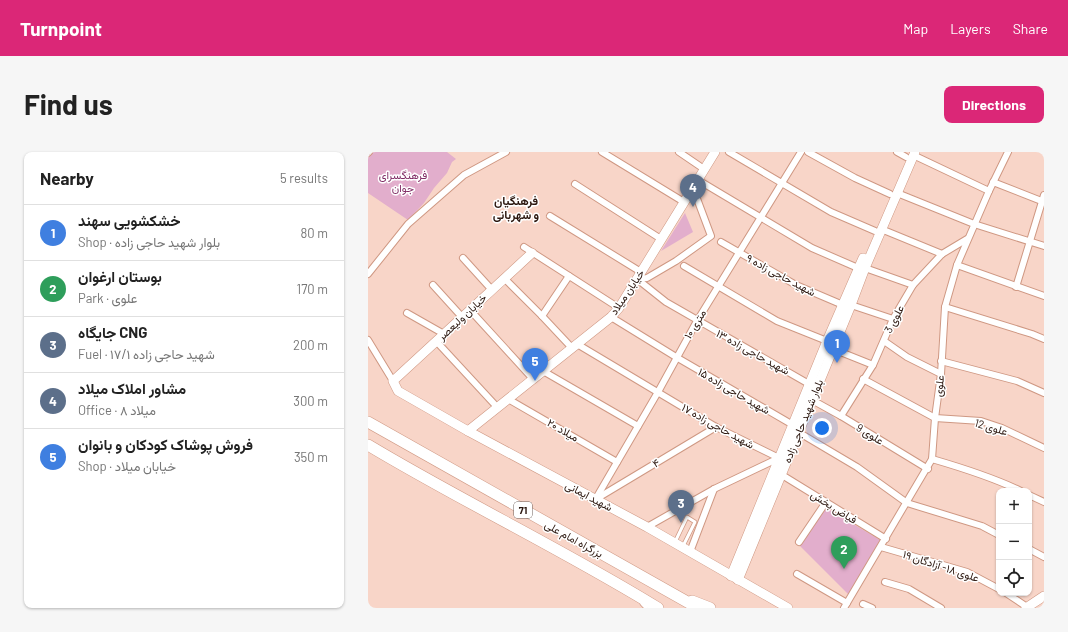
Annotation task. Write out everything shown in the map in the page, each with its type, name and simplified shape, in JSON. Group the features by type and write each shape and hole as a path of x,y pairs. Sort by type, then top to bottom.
{"highway":[{"name":"بزرگراه امام علی","path":"368,422 698,608"},
{"name":"بزرگراه امام علی","path":"368,445 623,586 658,608"},
{"path":"678,596 710,608"}],"street":[{"path":"491,152 497,156"},
{"path":"368,274 408,224 464,175 506,152"},
{"path":"602,152 684,202"},
{"path":"679,152 704,168"},
{"name":"خیابان میلاد","path":"468,431 612,316 619,308 715,152"},
{"path":"729,152 831,212 942,254"},
{"name":"۱۰ متری","path":"595,500 658,392 697,321 801,152"},
{"path":"808,152 855,178 893,194 974,224 1044,246"},
{"path":"897,152 910,154 988,191"},
{"name":"علوی","path":"846,606 928,469 932,459 935,418 941,374 944,307 967,239 988,191 1008,152"},
{"name":"بلوار شهید حاجی زاده","path":"778,473 779,458 812,400 833,349 847,305 910,154"},
{"path":"993,182 1043,199 1016,286"},
{"path":"575,184 661,239"},
{"path":"695,184 761,218 812,248 862,268 913,285"},
{"path":"639,276 647,278 710,236 695,184"},
{"name":"شهید حاجی زاده ۱۳","path":"550,216 639,276 666,302 809,384"},
{"name":"علوی 3","path":"841,416 873,365 893,319 913,285 942,254 967,239"},
{"name":"شهید حاجی زاده ۹","path":"721,242 796,285 847,305 893,319"},
{"path":"528,250 619,308"},
{"name":"خیابان ولیعصر","path":"392,381 492,290 528,250"},
{"path":"462,258 492,290"},
{"path":"957,265 1044,296"},
{"path":"684,266 777,321 827,341"},
{"path":"542,316 569,276"},
{"name":"شهید حاجی زاده ۱۷","path":"504,278 574,346 658,392 716,427 779,458"},
{"path":"433,285 462,317"},
{"name":"بلوار شهید حاجی زاده","path":"735,578 796,428 809,384 827,341 847,305"},
{"path":"944,307 1044,339"},
{"path":"470,310 534,379"},
{"path":"407,313 444,334"},
{"name":"شهید حاجی زاده ۱۵","path":"612,316 676,357 796,428 857,467 907,503 982,526 996,533"},
{"path":"368,340 392,381"},
{"path":"436,341 497,407"},
{"path":"884,341 907,357 941,374"},
{"path":"833,349 873,365"},
{"path":"941,361 1017,381 1044,393"},
{"path":"543,371 638,426"},
{"path":"864,379 935,418"},
{"name":"شهید ایمانی","path":"392,381 398,391 468,431 646,527 788,608"},
{"name":"میلاد ۲۰","path":"508,399 617,462"},
{"name":"علوی 9","path":"812,400 928,469"},
{"name":"علوی 12","path":"935,418 981,422 1002,428 1044,448"},
{"name":"۴","path":"595,500 716,427"},
{"path":"646,527 714,489 779,458"},
{"path":"932,459 999,480 1015,488"},
{"name":"فیاض بخش","path":"760,468 778,473 886,539"},
{"path":"686,550 714,489"},
{"path":"1032,496 1044,502"},
{"path":"799,542 826,502"},
{"name":"علوی ۱٨- آزادگان ۱۹","path":"881,547 967,572 996,587"},
{"path":"1032,551 1044,557"},
{"path":"797,574 846,606"},
{"path":"885,582 909,589 941,608"},
{"path":"1010,596 1027,608 1044,596"},
{"path":"863,604 872,608"}],"lane":[{"path":"674,543 682,530 687,517 695,522 689,533 686,550"},
{"path":"623,586 646,608"}],"green space":[{"name":"فرهنگسرای جوان","path":"368,152 447,152 456,159 452,162 447,173 424,203 408,220 368,193"},
{"path":"685,213 693,232 661,251"},
{"path":"821,505 882,541 848,594 798,544"}],"place":[{"name":"مشاور املاک میلاد","path":"693,207"},
{"name":"خشکشویی سهند","path":"837,363"},
{"name":"فروش پوشاک کودکان و بانوان","path":"535,381"},
{"name":"جایگاه CNG","path":"681,523"},
{"name":"بوستان ارغوان","path":"844,569"}],"district":[{"name":"فرهنگیان و شهربانی","path":"516,208"}]}
